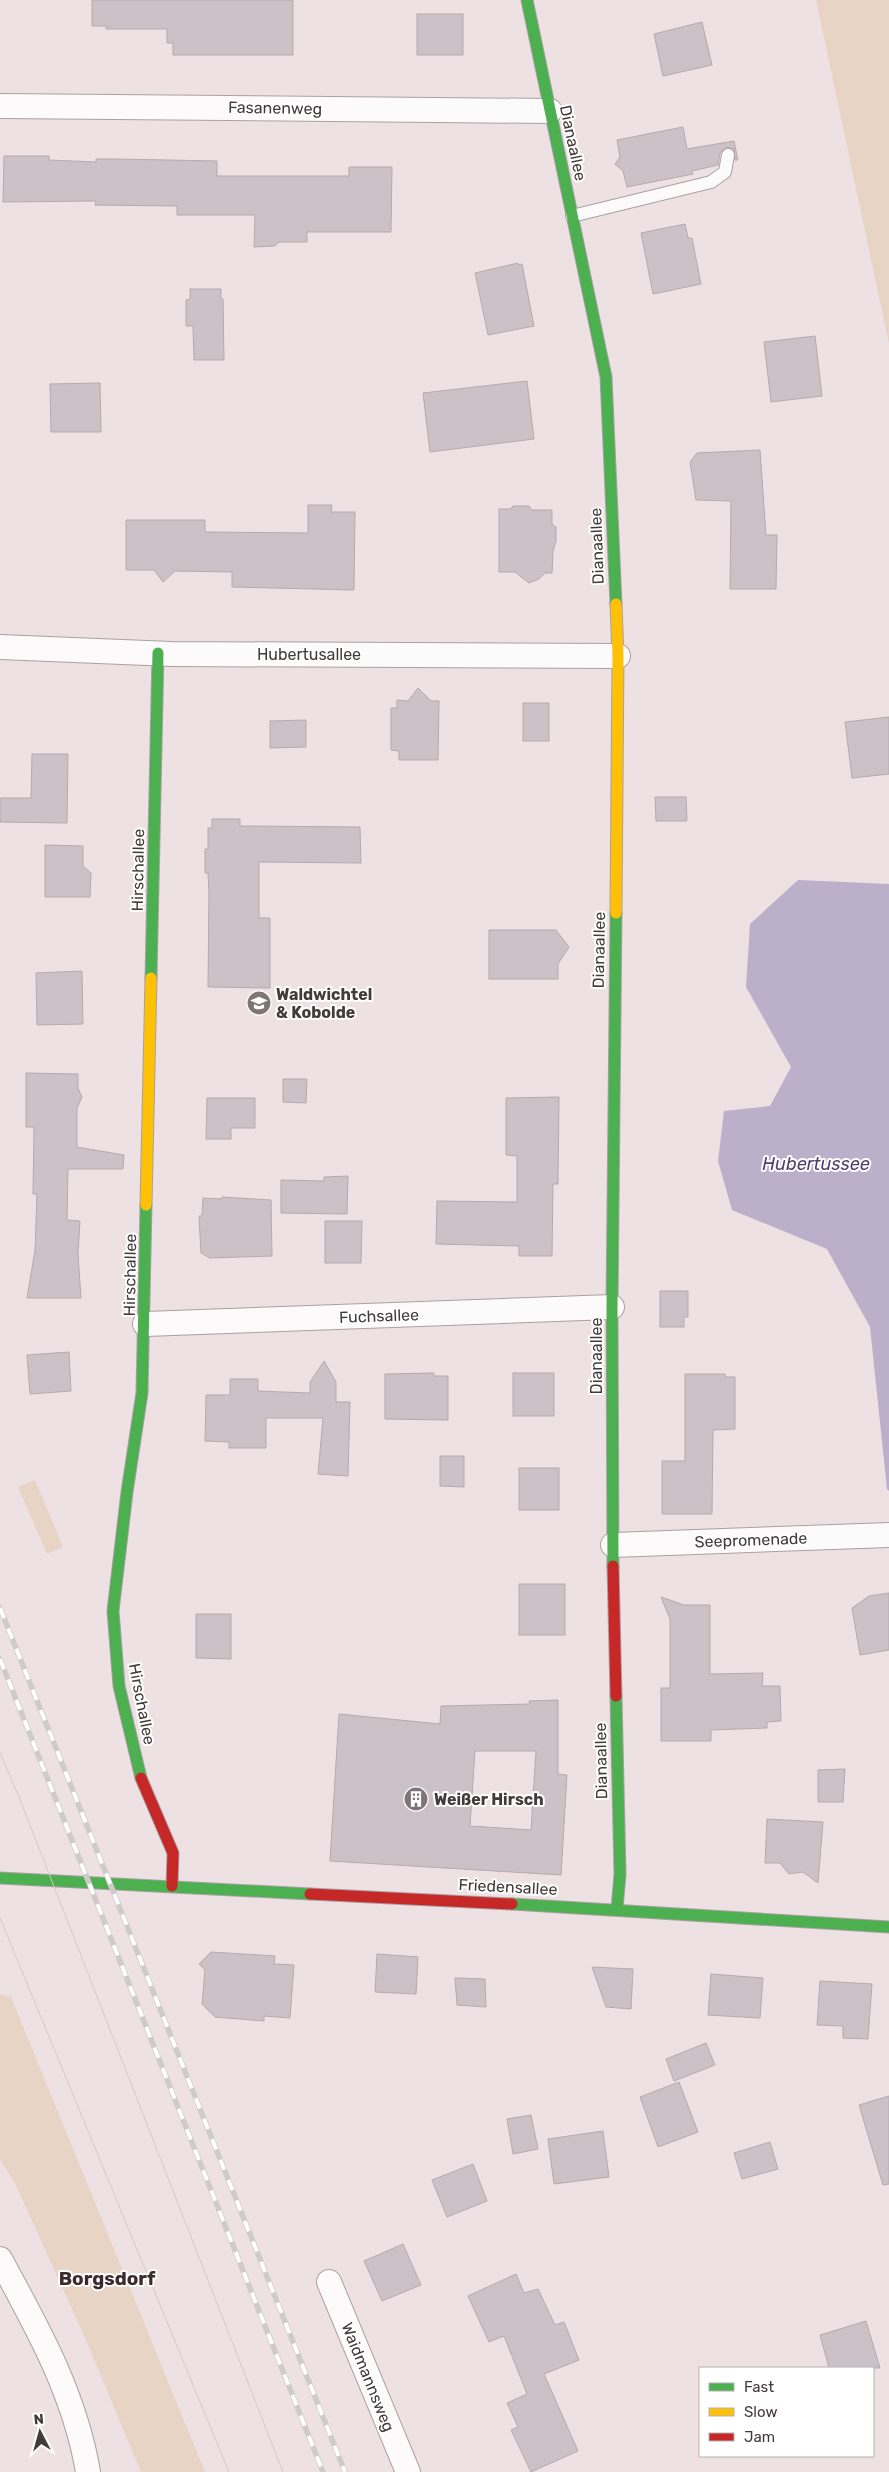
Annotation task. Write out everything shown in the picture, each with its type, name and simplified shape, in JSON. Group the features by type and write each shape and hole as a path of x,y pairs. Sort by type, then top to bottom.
{"street":[{"name":"Dianaallee","path":"527,0 606,377 618,656 612,1307 613,1545 620,1874 617,1910"},
{"name":"Fasanenweg","path":"0,106 550,111"},
{"name":"Hubertusallee","path":"0,647 158,653 618,656"},
{"name":"Hirschallee","path":"158,653 145,1324 142,1393 126,1492 113,1611 118,1686 139,1773 173,1853 172,1886"},
{"name":"Fuchsallee","path":"145,1324 612,1307"},
{"name":"Seepromenade","path":"613,1545 889,1535"},
{"name":"Friedensallee","path":"0,1878 617,1910 889,1927"},
{"path":"0,2259 50,2350 83,2443 88,2472"},
{"name":"Waidmannsweg","path":"329,2282 408,2472"}],"lane":[{"path":"572,216 711,182 725,172 728,156"}],"shaded area":[{"path":"816,0 889,0 889,344"},
{"path":"35,1480 63,1547 47,1554 18,1487"},
{"path":"0,1994 11,1997 205,2472 141,2472 86,2340 15,2183 0,2160"}],"water":[{"name":"Hubertussee","path":"798,880 889,884 889,1491 887,1489 870,1327 827,1249 732,1210 718,1161 724,1111 770,1106 791,1067 746,987 750,924"}],"building":[{"path":"92,0 293,0 293,55 173,55 173,43 167,43 167,29 106,29 106,26 92,26"},
{"path":"417,14 463,14 463,55 417,55"},
{"path":"702,22 712,65 663,76 654,34"},
{"path":"683,127 687,149 734,141 738,160 735,160 734,149 726,147 720,153 718,165 692,171 693,174 627,187 623,171 615,164 620,157 617,140"},
{"path":"4,156 49,156 49,160 96,162 96,159 217,161 217,176 349,176 349,167 392,167 391,232 307,232 307,242 279,242 275,246 254,247 255,215 177,215 177,206 95,205 96,201 3,202"},
{"path":"685,224 688,238 692,238 701,284 653,294 641,233"},
{"path":"518,263 518,265 522,264 534,326 488,335 475,273"},
{"path":"190,289 221,289 221,299 223,299 224,360 194,360 193,326 186,326 186,300 190,299"},
{"path":"815,336 822,396 771,402 764,342"},
{"path":"527,381 534,439 430,452 423,393"},
{"path":"100,383 101,432 51,432 50,384"},
{"path":"760,450 766,535 777,535 776,589 730,589 731,501 696,500 690,462 697,453"},
{"path":"308,505 332,505 331,512 355,512 354,590 232,587 232,572 175,571 163,582 154,570 126,570 126,520 205,520 205,532 308,533"},
{"path":"513,506 529,506 532,510 552,510 552,524 556,527 552,573 545,573 539,579 529,583 515,572 499,572 499,509 510,509"},
{"path":"418,688 431,701 439,701 438,760 399,760 399,751 391,750 391,708 397,708 397,700 408,701"},
{"path":"523,703 549,703 549,741 523,741"},
{"path":"889,717 889,774 852,778 845,722"},
{"path":"306,720 306,747 270,748 270,721"},
{"path":"32,754 68,754 67,823 0,822 0,798 31,798"},
{"path":"655,797 686,797 687,821 656,821"},
{"path":"212,819 240,819 240,826 360,827 361,863 259,862 259,918 270,918 270,988 208,987 209,893 208,873 205,873 205,849 208,849 208,828 212,828"},
{"path":"45,845 83,846 83,866 91,873 90,897 45,897"},
{"path":"489,930 556,930 569,947 558,964 558,979 489,979"},
{"path":"82,971 83,1024 37,1025 36,973"},
{"path":"26,1073 78,1074 78,1088 82,1097 77,1108 77,1147 124,1155 123,1169 68,1169 67,1220 80,1221 78,1254 81,1298 27,1298 35,1250 37,1194 33,1194 34,1127 26,1127"},
{"path":"283,1079 307,1079 306,1103 283,1102"},
{"path":"559,1097 558,1184 553,1184 552,1256 519,1256 519,1246 436,1244 437,1201 517,1202 517,1156 506,1155 506,1098"},
{"path":"207,1098 255,1098 255,1128 231,1128 231,1139 206,1139"},
{"path":"348,1176 347,1214 281,1213 281,1180 324,1181 324,1177"},
{"path":"222,1197 271,1200 272,1256 210,1258 201,1253 199,1216 202,1216 203,1198 222,1199"},
{"path":"325,1221 362,1221 361,1263 325,1263"},
{"path":"660,1291 688,1291 688,1317 684,1317 684,1327 660,1327"},
{"path":"69,1352 71,1391 30,1394 27,1355"},
{"path":"324,1361 336,1382 336,1402 350,1402 348,1476 318,1474 323,1418 266,1418 266,1448 229,1448 229,1442 205,1441 206,1395 230,1395 230,1379 258,1379 258,1391 310,1393 310,1382"},
{"path":"434,1373 434,1376 448,1376 448,1420 385,1419 385,1374"},
{"path":"513,1373 554,1373 554,1416 513,1416"},
{"path":"685,1374 725,1374 725,1377 735,1377 735,1429 713,1430 712,1514 662,1514 662,1461 685,1461"},
{"path":"440,1456 464,1456 464,1487 440,1486"},
{"path":"519,1468 559,1468 559,1510 519,1510"},
{"path":"519,1584 565,1584 565,1635 519,1635"},
{"path":"889,1593 889,1650 860,1655 852,1608 869,1596"},
{"path":"661,1597 684,1605 710,1605 710,1674 763,1673 762,1686 780,1686 781,1721 767,1722 767,1728 711,1730 711,1741 661,1741 661,1688 670,1688 670,1619"},
{"path":"196,1614 231,1614 231,1659 196,1658"},
{"name":"Weißer Hirsch","path":"558,1700 558,1774 567,1775 561,1875 330,1861 339,1714 440,1724 441,1706 530,1704 529,1701","holes":["475,1751 536,1751 531,1830 470,1826"]},
{"path":"845,1769 843,1802 818,1802 818,1770"},
{"path":"767,1819 823,1822 818,1883 803,1872 789,1874 780,1863 765,1863"},
{"path":"211,1952 275,1956 274,1964 294,1965 290,2018 264,2016 264,2021 215,2017 202,2004 205,1970 199,1964"},
{"path":"377,1954 418,1957 416,1994 375,1992"},
{"path":"592,1967 633,1969 631,2009 606,2007"},
{"path":"711,1974 763,1978 760,2018 708,2015"},
{"path":"455,1978 485,1979 486,2007 457,2005"},
{"path":"820,1981 872,1984 868,2039 843,2038 843,2026 817,2025"},
{"path":"706,2043 715,2065 674,2081 666,2059"},
{"path":"679,2082 698,2132 658,2147 640,2097"},
{"path":"889,2096 889,2184 883,2185 859,2105"},
{"path":"531,2115 538,2149 513,2154 507,2119"},
{"path":"603,2131 609,2177 554,2184 548,2139"},
{"path":"770,2142 778,2169 742,2179 734,2153"},
{"path":"473,2164 487,2201 447,2217 432,2180"},
{"path":"403,2244 421,2285 382,2301 364,2261"},
{"path":"516,2274 524,2293 538,2289 555,2325 564,2322 579,2360 544,2374 578,2451 531,2472 511,2430 518,2427 507,2403 527,2394 504,2336 489,2342 468,2296"},
{"path":"866,2321 880,2368 829,2367 820,2335"}],"tram line":[{"path":"0,1753 19,1797 283,2472"},
{"path":"0,1918 229,2472"}],"railway":[{"path":"0,1608 345,2472"},
{"path":"0,1659 323,2472"}],"traffic: fast":[{"path":"527,0 606,377 616,604"},
{"path":"151,978 158,653"},
{"path":"613,1566 612,1307 616,913"},
{"path":"141,1778 119,1686 113,1611 127,1492 142,1393 146,1205"},
{"path":"616,1696 620,1874 617,1909"},
{"path":"0,1878 310,1894"},
{"path":"512,1904 889,1927"}],"traffic: slow":[{"path":"616,604 618,656 616,913"},
{"path":"146,1205 151,978"}],"traffic: jam":[{"path":"613,1566 616,1696"},
{"path":"141,1778 173,1853 172,1886"},
{"path":"310,1894 512,1904"}],"place":[{"name":"Waldwichtel & Kobolde","path":"259,1003"},
{"name":"Weißer Hirsch","path":"416,1799"}],"district":[{"name":"Borgsdorf","path":"107,2278"}]}
